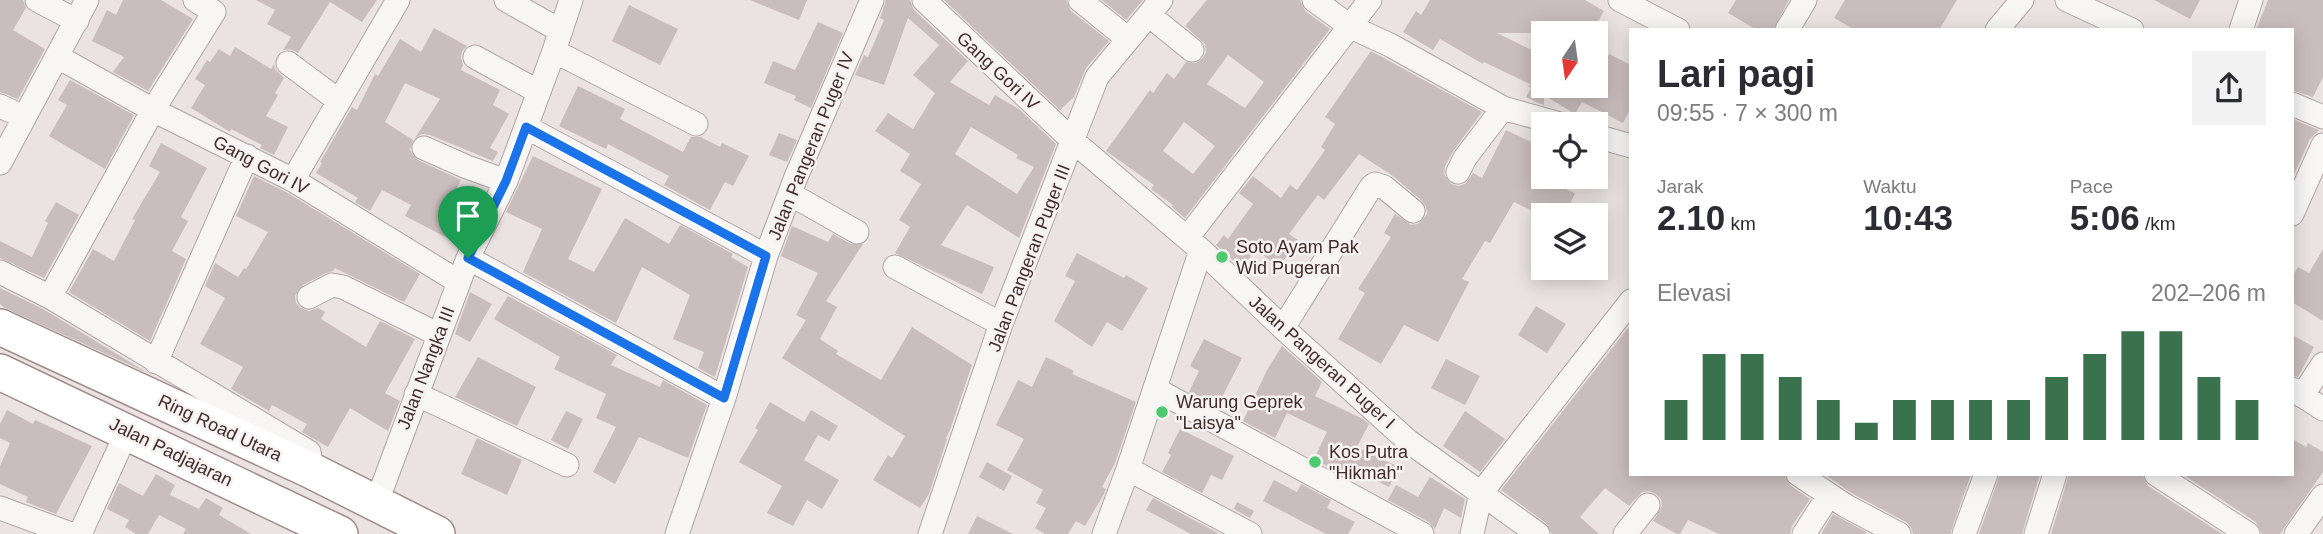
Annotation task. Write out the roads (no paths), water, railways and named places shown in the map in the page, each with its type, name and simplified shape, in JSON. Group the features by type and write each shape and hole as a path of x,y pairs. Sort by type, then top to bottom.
{"highway":[{"name":"Ring Road Utara","path":"0,327 310,470 437,534"},
{"name":"Jalan Padjajaran","path":"0,346 121,426"},
{"name":"Jalan Padjajaran","path":"0,372 121,426 163,435 396,534"},
{"path":"0,389 121,426 302,534"},
{"name":"Jalan Padjajaran","path":"163,435 340,534"}],"street":[{"path":"0,163 82,10 37,0"},
{"path":"50,298 153,110 214,12 195,0"},
{"path":"293,180 398,0"},
{"path":"506,0 558,41 696,124"},
{"name":"Jalan Nangka III","path":"376,504 468,258 506,181 558,41 570,0"},
{"name":"Jalan Pangeran Puger IV","path":"677,534 724,398 766,256 872,0"},
{"name":"Gang Gori IV","path":"924,0 1073,141"},
{"path":"1080,0 1128,39"},
{"path":"1314,0 1351,27 1390,45 1503,108 1531,116"},
{"path":"1104,534 1155,389 1194,244 1370,0"},
{"path":"1620,0 1674,28"},
{"path":"1788,28 1805,0"},
{"path":"1999,28 2022,0"},
{"path":"2242,28 2251,0"},
{"path":"2071,1 2128,28"},
{"path":"1155,7 1192,50"},
{"name":"Jalan Pangeran Puger III","path":"930,534 1001,324 1097,77 1155,7"},
{"name":"Gang Gori IV","path":"58,57 153,110 293,180 459,282"},
{"path":"475,57 539,92"},
{"path":"288,63 339,101"},
{"path":"2294,105 2323,117"},
{"path":"0,106 24,117"},
{"path":"1458,172 1465,158 1503,108"},
{"path":"526,127 766,256"},
{"path":"1608,139 1629,145"},
{"name":"Jalan Pangeran Puger I","path":"1073,141 1194,244 1408,441 1538,534"},
{"path":"2294,210 2323,145"},
{"path":"424,148 506,181"},
{"path":"156,362 247,156"},
{"path":"1283,328 1371,187 1376,184 1384,187 1413,211"},
{"path":"790,194 857,232"},
{"path":"468,258 724,398"},
{"path":"895,267 1001,324"},
{"path":"0,272 50,298 309,452 310,470"},
{"path":"309,297 331,285 337,285 439,335"},
{"path":"1472,534 1481,493 1629,304"},
{"path":"2323,364 2297,392 2323,409"},
{"path":"1155,389 1422,534"},
{"path":"416,394 567,465"},
{"path":"80,534 121,426"},
{"path":"1128,469 1250,534"},
{"path":"1801,476 1899,534"},
{"path":"1964,534 1985,476"},
{"path":"2036,534 2054,476"},
{"path":"2158,476 2248,534"},
{"path":"1804,534 1829,495"},
{"path":"2296,534 2323,496"},
{"path":"1625,534 1648,505"},
{"path":"0,508 71,534"}],"place":[{"name":"Soto Ayam Pak Wid Pugeran","path":"1222,257"},
{"name":"Warung Geprek \"Laisya\"","path":"1162,412"},
{"name":"Kos Putra \"Hikmah\"","path":"1315,462"}]}
